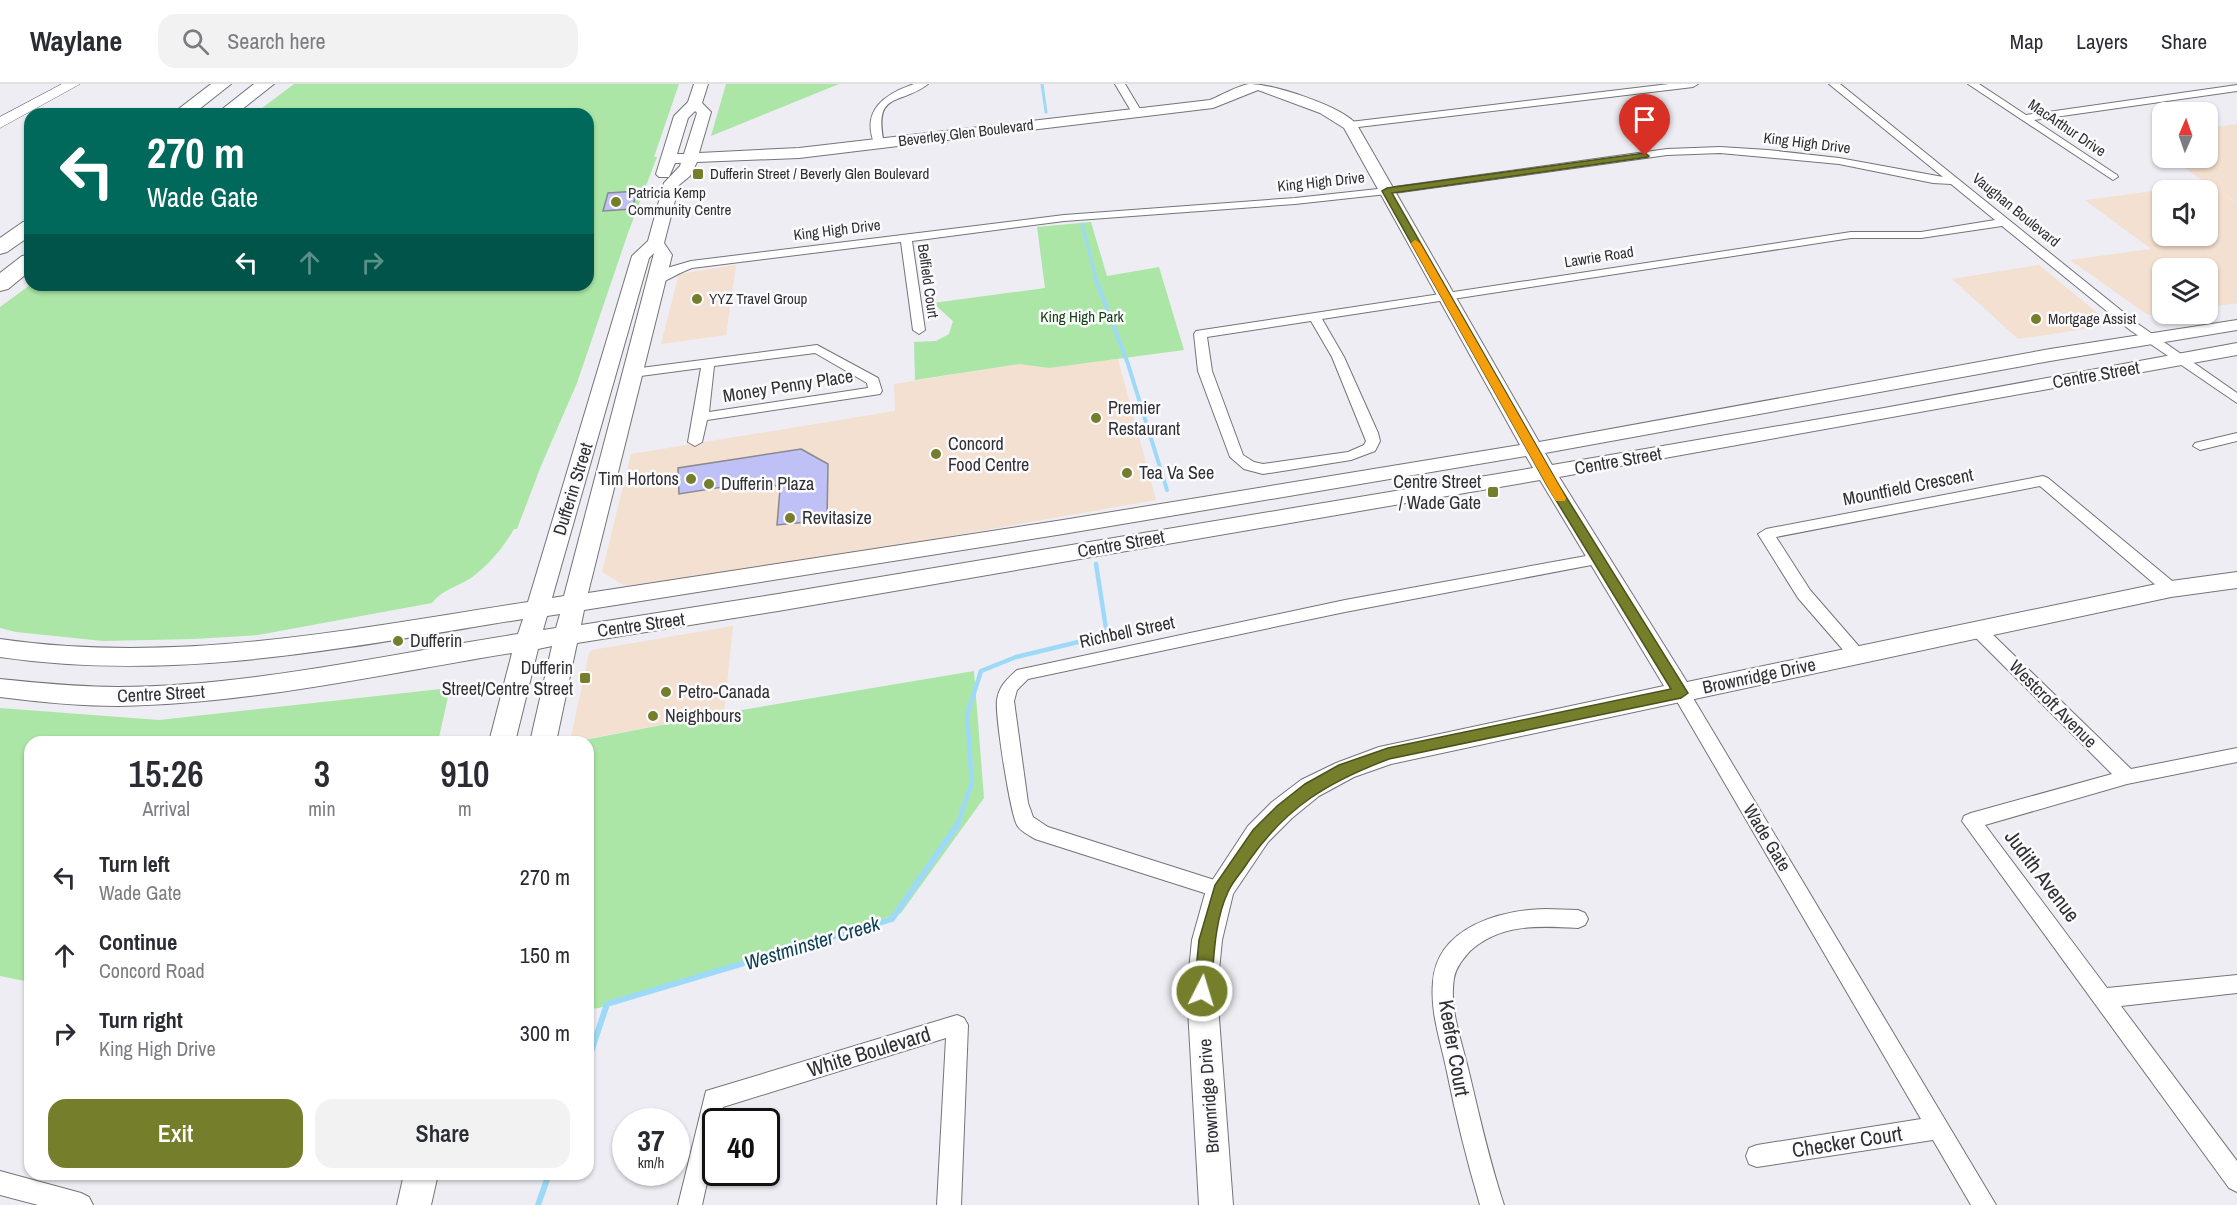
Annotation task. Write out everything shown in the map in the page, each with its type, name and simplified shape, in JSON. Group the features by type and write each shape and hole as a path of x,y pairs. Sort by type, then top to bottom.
{"highway":[{"path":"189,108 222,84"},
{"path":"233,108 265,84"},
{"path":"0,248 24,230"},
{"path":"0,284 24,266"}],"main road":[{"path":"0,111 50,84"},
{"path":"28,108 72,84"},
{"name":"Dufferin Street","path":"672,183 663,175 681,116 695,104 701,84"},
{"path":"1258,85 1325,110 1350,125"},
{"name":"Beverley Glen Boulevard","path":"668,159 799,153 1138,114 1213,104 1258,85"},
{"name":"Dufferin Street","path":"544,736 569,616 657,280 672,183 686,173 704,112 695,104"},
{"path":"0,123 24,110"},
{"name":"Wade Gate","path":"1350,125 1597,560 1681,693"},
{"name":"Dufferin Street","path":"504,736 537,609 641,256 660,249"},
{"name":"Centre Street","path":"0,688 54,696 153,697 257,687 528,641 569,616 903,553 1753,411 2050,355 2237,325"},
{"name":"Centre Street","path":"0,648 96,659 175,658 272,650 537,609 618,629 1547,473 2237,349"},
{"path":"569,616 567,577 600,429 603,387"},
{"name":"Brownridge Drive","path":"1216,1205 1202,991 1207,940 1220,890 1258,834 1282,810 1310,788 1345,770 1388,754 2171,589 2237,580"},
{"path":"414,1205 420,1180"}],"street":[{"path":"879,143 874,121 884,102 923,84"},
{"path":"1120,84 1123,93 1138,114"},
{"path":"1350,125 1693,84"},
{"name":"Vaughan Boulevard","path":"1834,84 2150,340 2237,399"},
{"name":"MacArthur Drive","path":"1973,84 2113,177"},
{"path":"2232,84 2237,87"},
{"path":"2025,118 2237,87"},
{"name":"King High Drive","path":"657,280 671,271 691,265 906,237 1064,218 1295,201 1387,191 1667,153 1720,150 1839,161 1933,180 1953,181"},
{"name":"Lawrie Road","path":"1314,316 1338,357 1352,394 1371,433 1373,441 1370,448 1351,456 1263,469 1241,462 1204,371 1200,334 1314,316 1843,236 1921,235 2004,222"},
{"name":"Belfield Court","path":"906,237 919,330"},
{"name":"King High Drive","path":"660,249 678,263 691,265"},
{"name":"Money Penny Place","path":"633,373 817,349 873,381 875,391 701,417"},
{"name":"Money Penny Place","path":"695,442 701,417 708,364"},
{"path":"2200,446 2237,437"},
{"name":"Mountfield Crescent","path":"1857,655 1804,594 1766,534 2043,481 2171,589"},
{"name":"Richbell Street","path":"1220,890 1042,833 1024,822 1019,803 1005,701 1009,687 1023,674 1345,606 1597,560"},
{"name":"Westcroft Avenue","path":"1978,630 2127,777"},
{"name":"Wade Gate","path":"1681,693 1984,1205"},
{"name":"Judith Avenue","path":"2237,754 2127,777 1971,821 2237,1180"},
{"name":"Keefer Court","path":"1492,1205 1470,1131 1444,1014 1443,980 1452,956 1473,933 1504,920 1543,917 1578,919"},
{"path":"2104,998 2237,984"},
{"name":"White Boulevard","path":"690,1205 714,1099 957,1025 948,1205"},
{"name":"Checker Court","path":"1757,1156 1937,1128"},
{"path":"0,1184 81,1205"}],"shaded area":[{"path":"2237,124 2237,202 2219,191 2237,203 2237,303 2218,306 2218,258 2152,258 2152,314 2148,315 2070,260 2151,249 2085,200 2152,191 2152,246 2218,246 2218,180 2202,180 2185,168 2218,168 2218,127"},
{"path":"736,265 726,335 661,344 679,274"},
{"path":"2039,265 2106,320 2105,326 2018,339 1952,279"},
{"path":"1118,359 1156,500 831,557 625,586 602,572 631,454 895,411 894,384 1019,364 1049,368"},
{"path":"733,626 724,713 594,737 571,736 589,653 592,650"}],"green space":[{"path":"294,84 679,84 654,157 657,157 628,233 577,383 517,529 514,529 495,556 478,573 445,591 432,603 258,635 103,641 16,632 0,628 0,307 24,289 594,291 594,108 262,108"},
{"path":"726,84 839,84 711,136"},
{"name":"King High Park","path":"1091,222 1107,276 1159,267 1184,350 1049,368 1019,364 915,380 914,342 936,341 949,334 953,321 933,303 1045,288 1037,227"},
{"path":"974,671 984,798 901,913 594,1008 594,738 724,713"},
{"path":"450,688 439,736 24,736 24,981 0,976 0,708 159,720"}],"building":[{"name":"Patricia Kemp Community Centre","path":"637,191 632,209 603,211 608,193"},
{"name":"Dufferin Plaza","path":"801,449 828,464 827,520 777,525 780,489 767,480 679,494 678,468"}],"waterway":[{"name":"Westminster Creek","path":"1042,84 1046,112"},
{"name":"Westminster Creek","path":"1082,224 1096,279"},
{"name":"Westminster Creek","path":"1095,277 1128,364 1167,490"},
{"name":"Westminster Creek","path":"957,825 972,782 967,715 981,671 1016,657 1107,635 1096,564"},
{"name":"Westminster Creek","path":"594,1043 607,1004 892,919 957,825"},
{"name":"Westminster Creek","path":"538,1205 547,1180"}],"slow traffic":[{"path":"1415,243 1530,441 1560,498"}],"place":[{"name":"Dufferin Street / Beverly Glen Boulevard","path":"698,174"},
{"name":"Patricia Kemp Community Centre","path":"616,202"},
{"name":"YYZ Travel Group","path":"697,299"},
{"name":"Mortgage Assist","path":"2036,319"},
{"name":"Premier Restaurant","path":"1096,418"},
{"name":"Concord Food Centre","path":"936,454"},
{"name":"Tea Va See","path":"1127,473"},
{"name":"Tim Hortons","path":"691,479"},
{"name":"Dufferin Plaza","path":"709,484"},
{"name":"Centre Street / Wade Gate","path":"1493,492"},
{"name":"Revitasize","path":"790,518"},
{"name":"Dufferin","path":"398,641"},
{"name":"Dufferin Street/Centre Street","path":"585,678"},
{"name":"Petro-Canada","path":"666,692"},
{"name":"Neighbours","path":"653,716"}],"route":[{"path":"1202,991 1207,940 1220,890 1258,834 1282,810 1310,788 1345,770 1388,754 1681,693 1554,487 1387,191 1645,156"}]}
